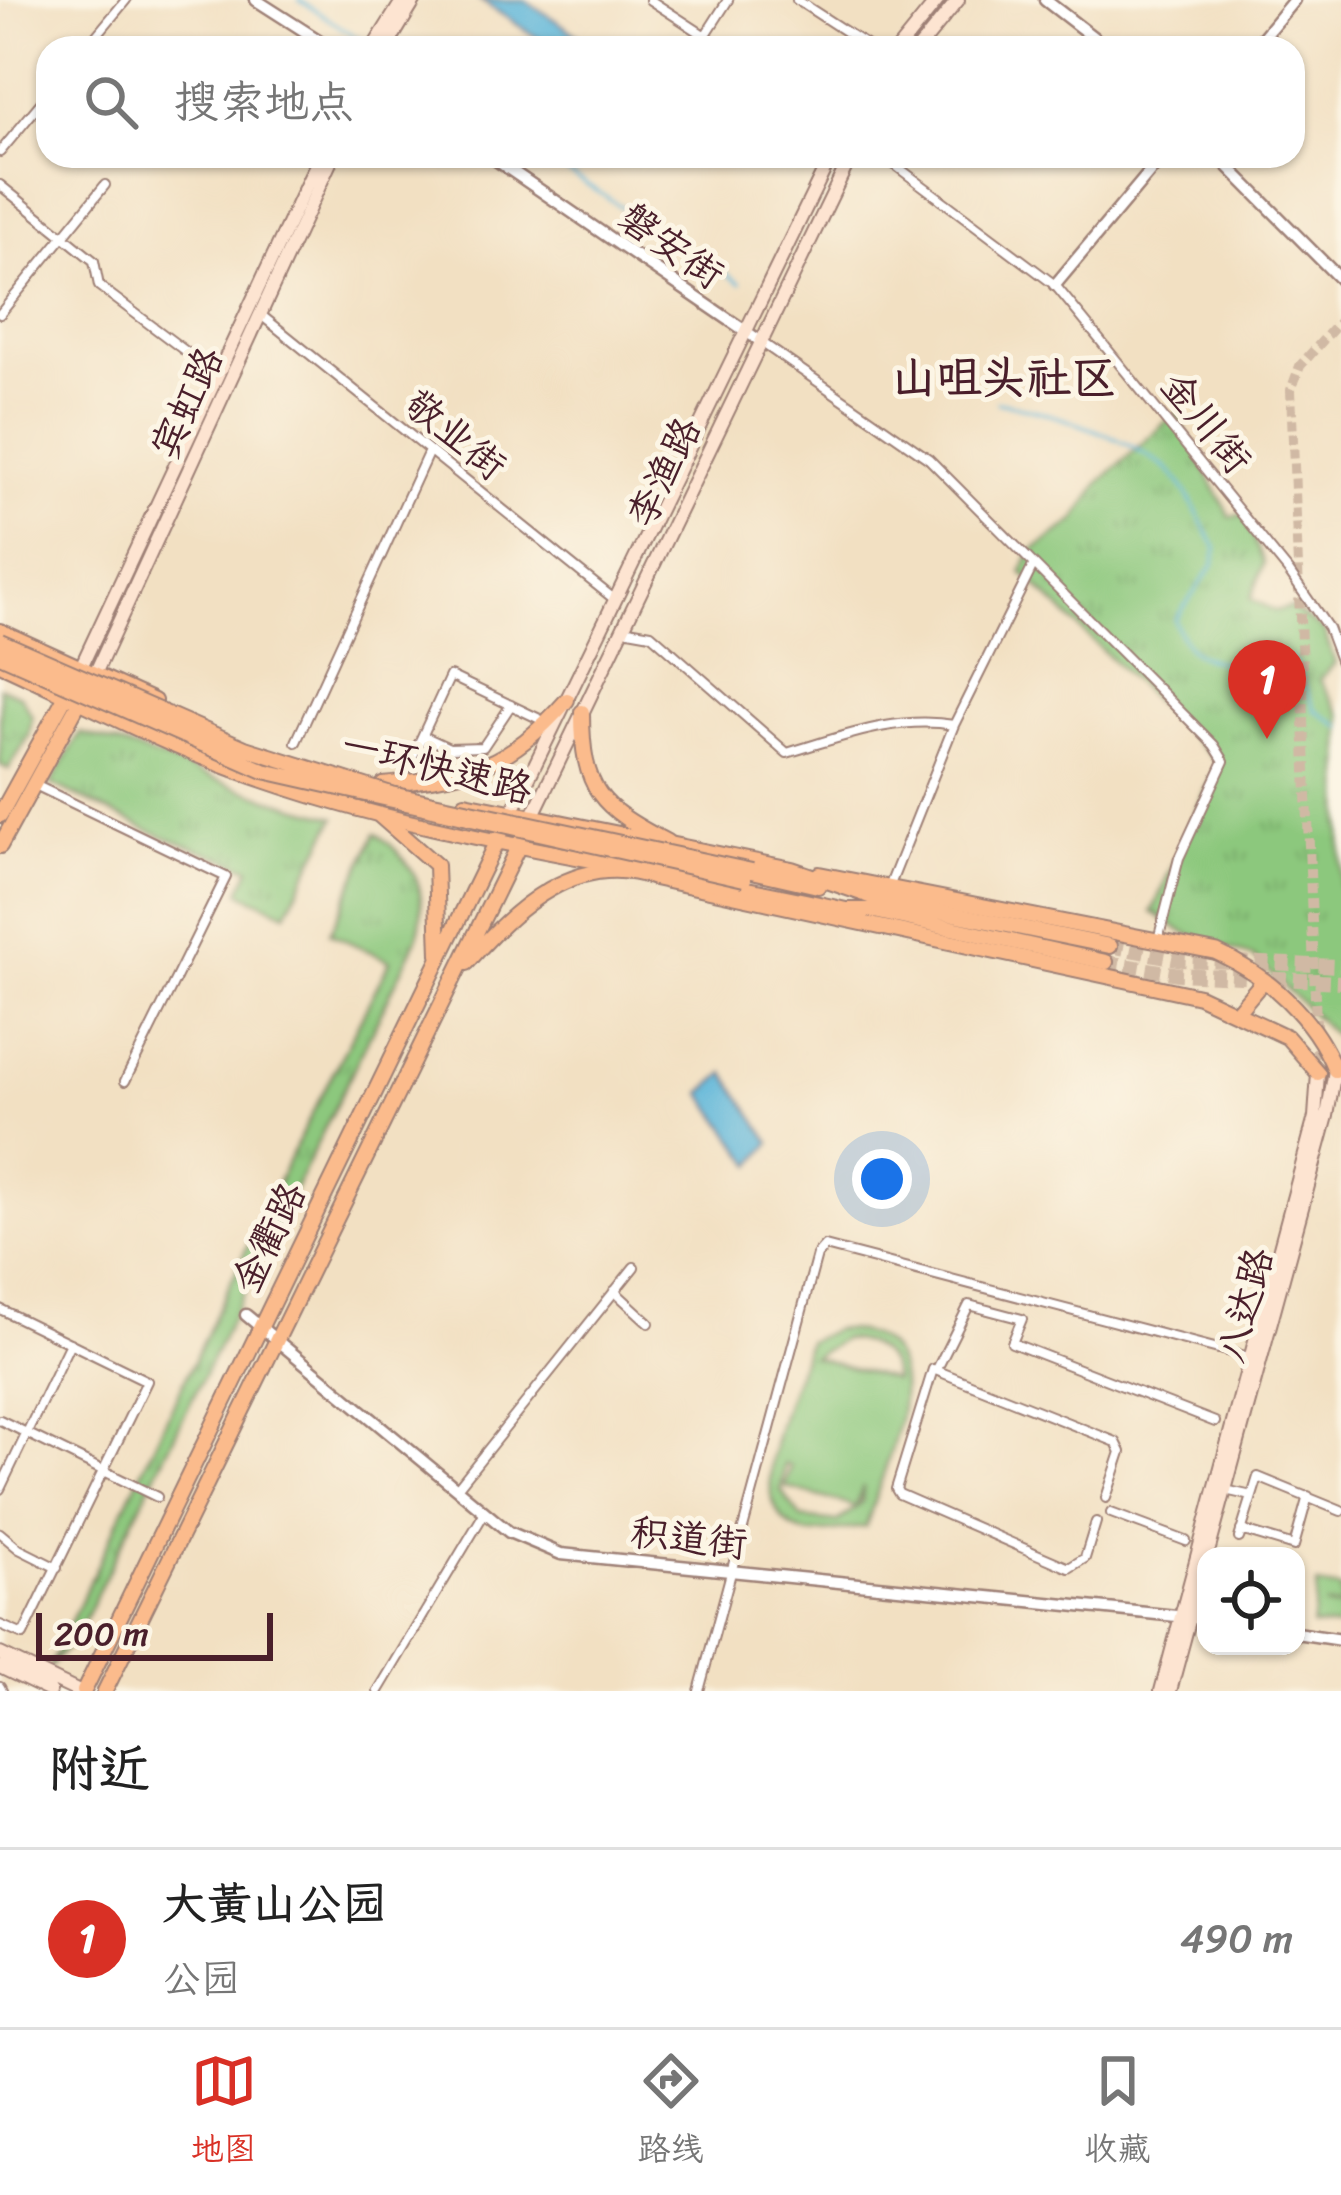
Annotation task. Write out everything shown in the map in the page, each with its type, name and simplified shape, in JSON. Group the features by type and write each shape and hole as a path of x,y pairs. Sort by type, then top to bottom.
{"main road":[{"path":"381,36 403,0"},
{"path":"393,36 415,0"},
{"path":"909,36 938,0"},
{"path":"929,36 958,0"},
{"name":"宾虹路","path":"88,670 217,375 314,168"},
{"name":"宾虹路","path":"88,670 327,168"},
{"name":"李渔路","path":"566,700 825,168"},
{"name":"李渔路","path":"533,815 845,168"},
{"path":"0,631 225,734 383,785 1216,952 1264,980 1323,1040 1338,1071"},
{"name":"一环快速路","path":"0,641 245,748 392,794 873,904"},
{"path":"0,659 232,769 359,807 518,847 846,910 873,904"},
{"name":"一环快速路","path":"0,659 264,771 750,875"},
{"path":"0,846 88,670"},
{"path":"0,814 74,697"},
{"path":"512,812 566,700"},
{"path":"582,712 583,757 601,800 618,816 677,847"},
{"path":"383,785 456,777 498,764 551,724"},
{"path":"359,807 395,826 436,866 439,962"},
{"name":"金衢路","path":"80,1691 512,812"},
{"name":"金衢路","path":"105,1691 533,815"},
{"path":"450,983 514,911 535,896 560,882 625,868 674,883 1199,996 1287,1037 1318,1073 1315,1117 1186,1616"},
{"path":"792,869 873,904 1108,954"},
{"path":"1238,1011 1264,980"},
{"name":"八达路","path":"1209,1547 1338,1071"},
{"name":"八达路","path":"1166,1691 1197,1584"},
{"path":"0,1654 80,1691"},
{"path":"0,1667 50,1691"}],"street":[{"path":"96,36 126,0"},
{"path":"256,0 312,36"},
{"path":"650,0 705,36 728,0"},
{"path":"797,0 852,36"},
{"path":"1045,0 1092,36"},
{"path":"1264,36 1294,0"},
{"path":"0,152 36,108"},
{"name":"磐安街","path":"507,168 760,341"},
{"name":"金川街","path":"899,168 1055,285 1289,572 1328,628 1341,663"},
{"path":"1055,285 1153,168"},
{"path":"1230,168 1341,280"},
{"path":"0,185 94,261 99,286 217,375"},
{"path":"0,314 105,185"},
{"name":"敬业街","path":"260,314 616,601"},
{"path":"760,341 878,418 928,459 1224,761 1179,858 1157,940"},
{"path":"296,742 429,451"},
{"path":"890,885 954,725 1034,563"},
{"path":"621,629 651,634 787,753 883,725 921,719 954,725"},
{"path":"400,783 450,676 551,724"},
{"path":"423,736 448,748 483,747 511,705"},
{"path":"34,784 226,877 125,1081"},
{"path":"1318,1073 1338,1071"},
{"path":"699,1691 818,1255 825,1246 1251,1358"},
{"path":"458,1487 634,1267"},
{"path":"614,1291 649,1323"},
{"path":"1096,1522 1085,1558 1069,1568 896,1489 933,1369 969,1305 1022,1319 1012,1343 1215,1422"},
{"path":"0,1309 147,1381 23,1635 0,1625"},
{"name":"积道街","path":"246,1315 509,1532 561,1554 1197,1618"},
{"path":"0,1489 70,1343"},
{"path":"938,1367 1116,1442 1121,1452 1106,1498"},
{"path":"0,1420 157,1497"},
{"path":"1241,1530 1258,1478 1341,1511"},
{"path":"1225,1490 1252,1496"},
{"path":"1218,1514 1241,1530 1294,1546 1308,1496"},
{"path":"377,1691 486,1510"},
{"path":"1111,1514 1186,1540"},
{"path":"0,1533 19,1550 57,1568"},
{"path":"1305,1634 1341,1640"}],"green space":[{"path":"1176,413 1230,517 1244,514 1264,563 1251,599 1276,611 1291,608 1324,631 1335,663 1320,680 1341,715 1341,1042 1255,958 1185,933 1152,912 1218,763 1022,572 1031,552 1075,521 1099,483"},
{"path":"0,687 20,695 32,716 29,736 9,769 0,765"},
{"path":"80,733 336,817 286,913 240,892 250,868 157,834 51,784"},
{"path":"376,833 401,855 416,880 422,908 416,941 76,1637 49,1668 284,1169 390,961 330,933"},
{"path":"835,1329 871,1336 892,1352 901,1375 901,1404 866,1527 809,1534 786,1522 773,1502 770,1477 781,1419 808,1342","holes":["843,1339 861,1342 888,1362 894,1380 813,1357","785,1464 791,1466 785,1487 856,1507 838,1522 801,1518 781,1490"]},
{"path":"1317,1585 1341,1589 1341,1607 1324,1606 1341,1609 1341,1628 1312,1626"}],"water":[{"path":"480,0 525,0 579,36 535,36"},
{"path":"725,1073 771,1143 753,1165 702,1093"}],"waterway":[{"path":"299,0 355,36"},
{"path":"561,168 741,283"},
{"path":"997,402 1095,430 1165,468 1179,482 1217,549 1214,564 1175,620 1182,638 1193,651 1222,662 1293,659 1315,710 1341,727"}],"tunnel":[{"path":"1318,1073 1291,390 1300,366 1341,320"},
{"path":"1110,946 1182,960 1341,966"},
{"path":"1106,962 1179,974 1341,982"}],"place":[{"name":"大黄山公园","path":"1267,739"}],"district":[{"name":"山咀头社区","path":"1004,377"}]}
